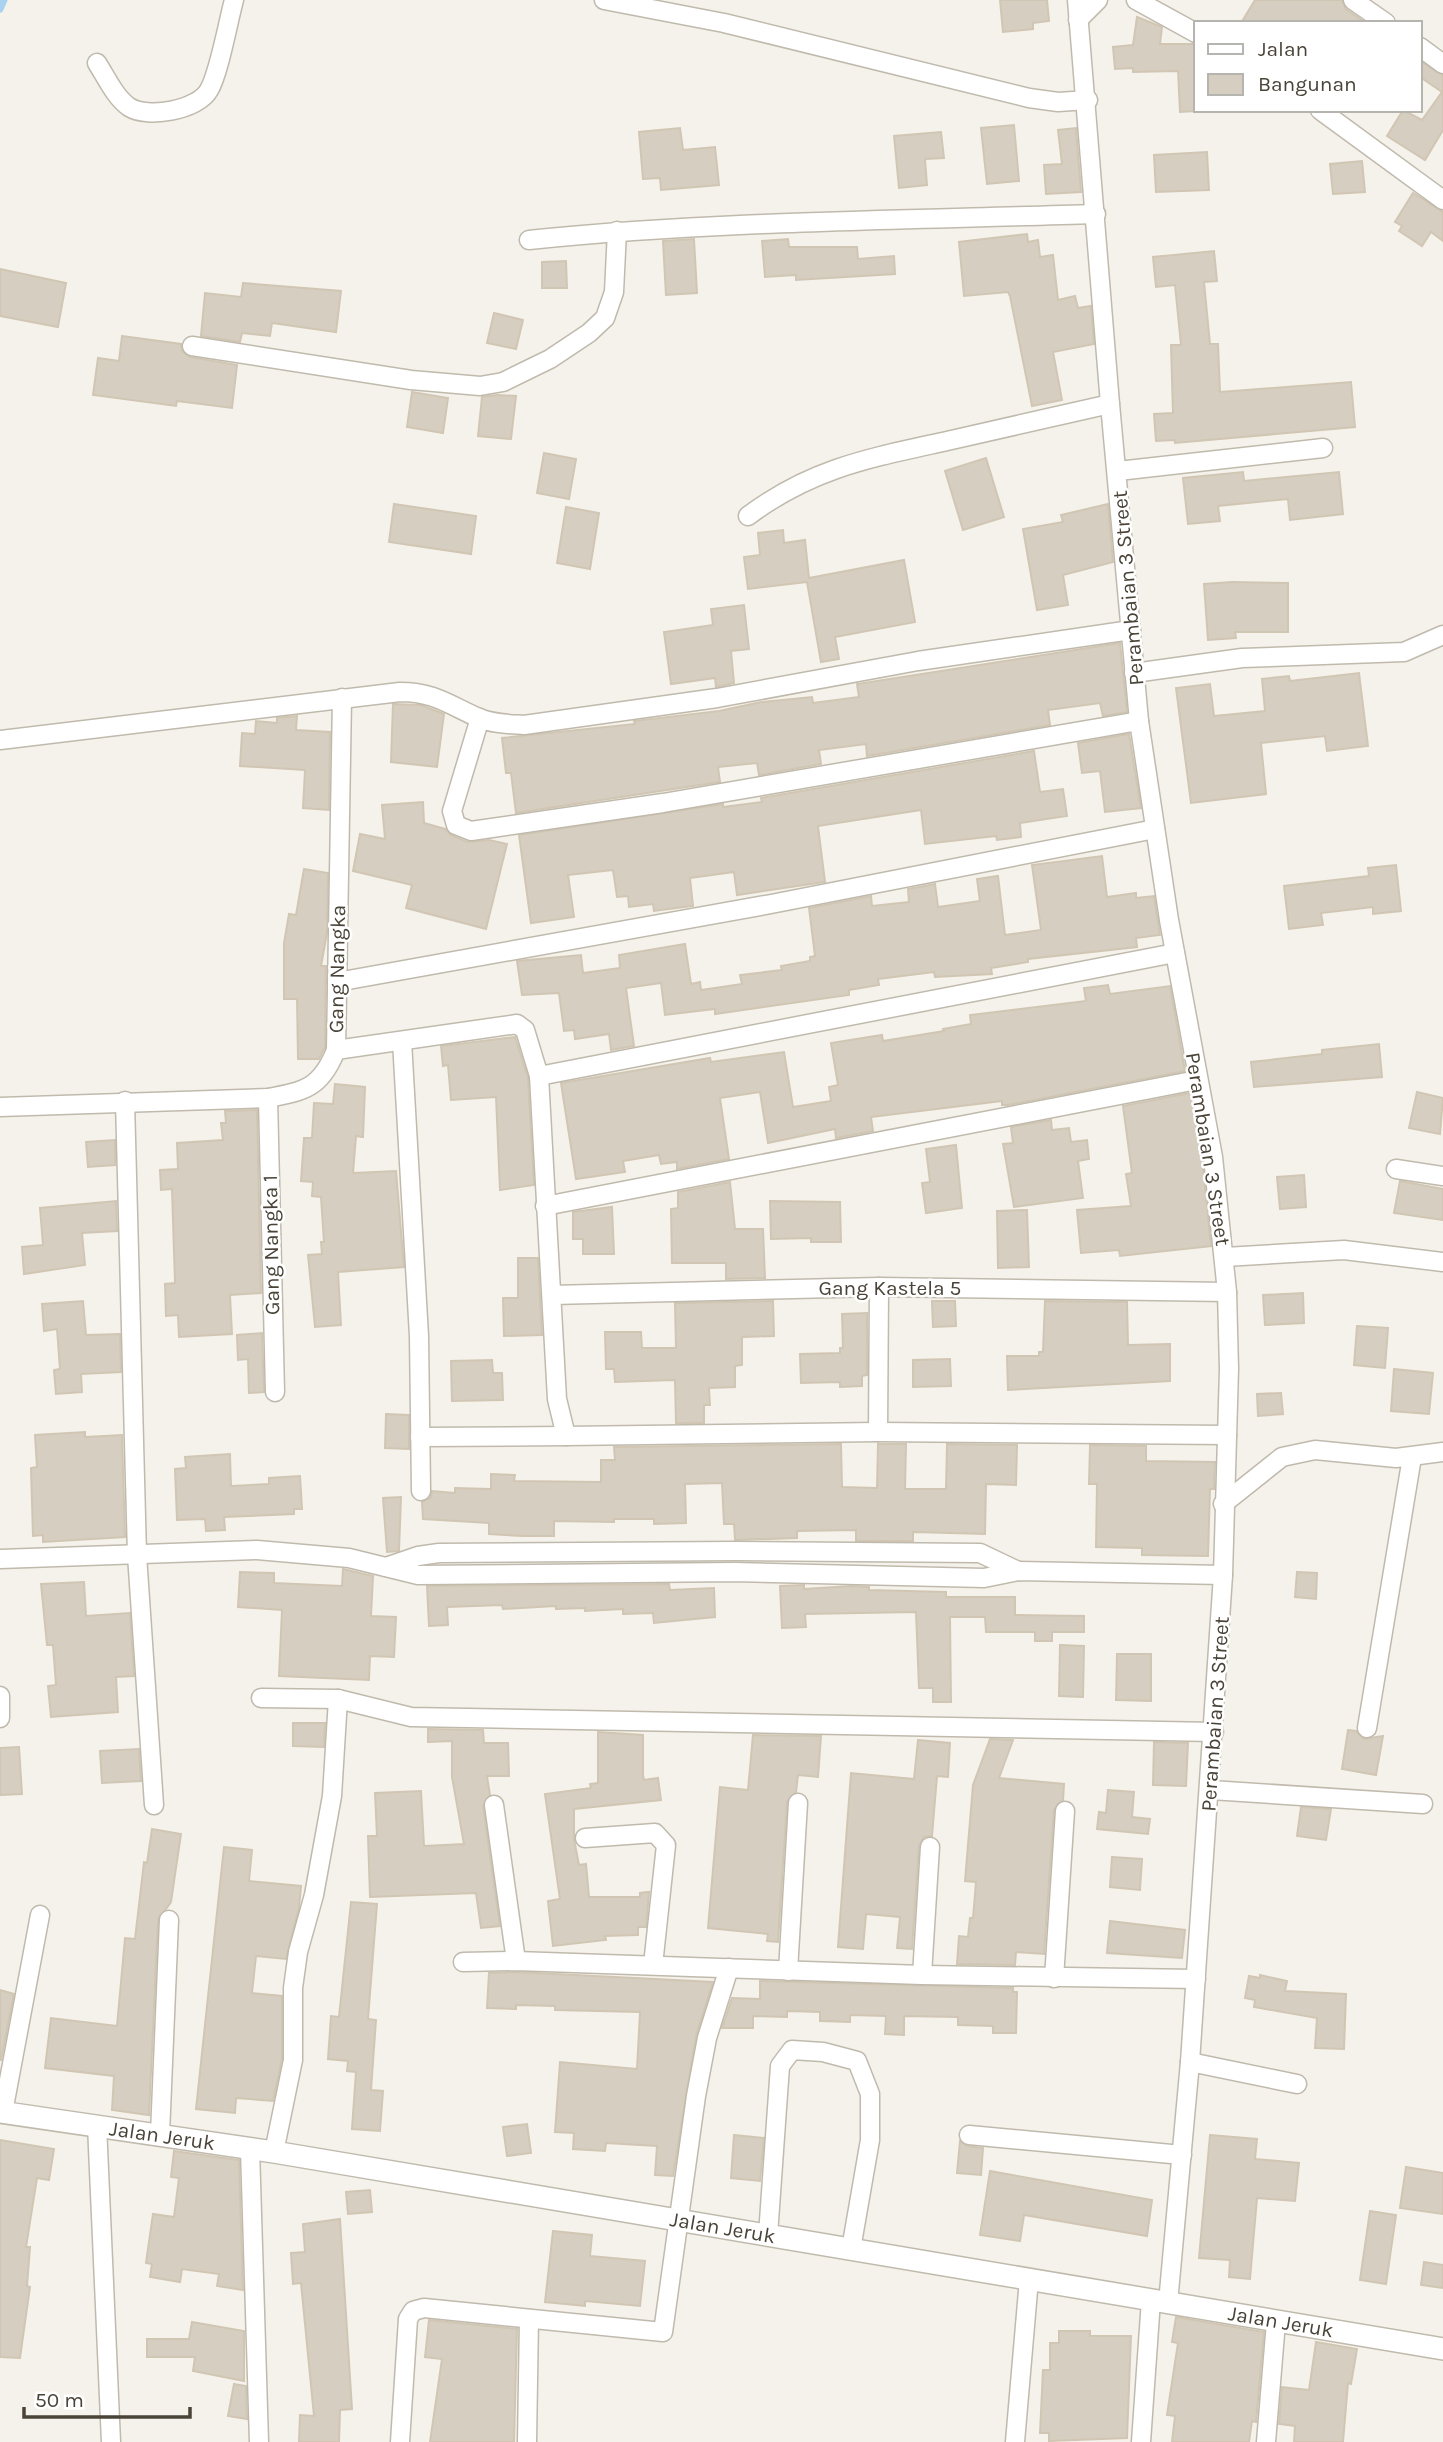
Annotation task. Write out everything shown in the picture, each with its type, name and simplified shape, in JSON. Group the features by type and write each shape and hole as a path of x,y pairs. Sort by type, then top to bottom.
{"street":[{"path":"97,63 121,100 133,109 152,112 194,103 210,88 234,0"},
{"path":"604,0 724,23 1029,98 1058,102 1088,100"},
{"name":"Perambaian 3 Street","path":"1077,0 1088,100 1110,404 1139,721 1175,953 1213,1157 1227,1292 1223,1575 1211,1790 1182,2155 1141,2442"},
{"path":"1078,20 1098,0"},
{"path":"1136,0 1194,32"},
{"path":"1353,0 1383,21"},
{"path":"1422,48 1443,64"},
{"path":"1323,112 1443,200"},
{"path":"529,240 617,231 777,223 1096,214"},
{"path":"192,346 411,380 480,386 503,382 550,359 589,333 605,318 614,292 617,231"},
{"path":"748,516 777,494 810,477 852,463 1110,404"},
{"path":"1118,471 1323,448"},
{"path":"0,740 342,698 415,692 441,698 480,718 500,724 524,725 584,718 918,661 1131,630"},
{"path":"1134,673 1242,658 1404,652 1443,635"},
{"name":"Gang Nangka","path":"0,1107 268,1098 307,1089 321,1079 336,1050 342,698"},
{"path":"480,718 452,811 456,825 471,831 663,803 1139,721"},
{"path":"337,982 771,904 1155,829"},
{"path":"539,1076 1175,953"},
{"path":"336,1050 522,1025 539,1076 558,1399 566,1436"},
{"path":"402,1041 419,1336 421,1491"},
{"path":"545,1206 1197,1080"},
{"name":"Gang Nangka 1","path":"268,1098 275,1392"},
{"path":"125,1101 137,1556 154,1805"},
{"path":"1396,1169 1443,1176"},
{"path":"1225,1257 1343,1250 1443,1262"},
{"path":"878,1432 879,1287"},
{"name":"Gang Kastela 5","path":"552,1295 879,1287 1227,1292"},
{"path":"420,1437 878,1432 1227,1435"},
{"path":"1223,1504 1282,1457 1315,1450 1396,1458 1443,1452"},
{"path":"1367,1728 1412,1457"},
{"path":"0,1559 257,1550 349,1558 418,1575 735,1572 984,1578 1018,1571 1223,1575"},
{"path":"386,1567 418,1556 439,1553 737,1551 981,1553 1018,1571"},
{"path":"735,1572 737,1551"},
{"path":"0,1696 0,1718"},
{"path":"261,1698 338,1699 411,1717 1214,1732"},
{"path":"274,2152 293,2060 293,1988 298,1952 314,1895 332,1796 338,1699"},
{"path":"1211,1790 1423,1804"},
{"path":"788,1971 798,1803"},
{"path":"494,1805 516,1961"},
{"path":"1054,1978 1065,1811"},
{"path":"585,1838 655,1833 666,1845 653,1965"},
{"path":"922,1975 930,1847"},
{"path":"2,2112 40,1915"},
{"path":"160,2134 169,1920"},
{"path":"463,1962 516,1961 922,1975 1196,1979"},
{"path":"400,2442 408,2319 412,2311 424,2308 663,2332 700,2074 707,2038 729,1968"},
{"path":"768,2235 780,2066 792,2050 823,2052 857,2061 870,2094 870,2140 851,2249"},
{"path":"1190,2062 1297,2084"},
{"name":"Jalan Jeruk","path":"2,2112 274,2152 1443,2349"},
{"path":"97,2125 111,2442"},
{"path":"969,2135 1182,2155"},
{"path":"250,2149 259,2442"},
{"path":"1015,2442 1029,2279"},
{"path":"527,2442 529,2319"},
{"path":"1266,2442 1276,2322"}],"building":[{"path":"1000,0 1047,0 1049,21 1033,23 1033,29 1003,32"},
{"path":"1255,0 1342,0 1346,9 1363,21 1242,21"},
{"path":"1137,17 1162,27 1160,44 1194,44 1194,111 1180,112 1178,71 1133,72 1133,68 1115,69 1113,47 1133,45"},
{"path":"1422,62 1443,75 1443,130 1425,160 1387,136 1402,112 1422,120 1442,92 1422,78"},
{"path":"1014,125 1019,181 987,184 981,128"},
{"path":"680,128 683,150 715,147 719,185 661,190 660,178 643,179 639,132"},
{"path":"1076,128 1081,192 1046,194 1044,165 1062,164 1058,130"},
{"path":"941,132 944,158 925,159 927,185 899,188 894,136"},
{"path":"1207,152 1209,190 1156,192 1154,155"},
{"path":"1362,161 1365,192 1333,194 1330,164"},
{"path":"1413,193 1443,212 1443,241 1431,232 1422,246 1399,231 1402,226 1395,222"},
{"path":"1027,234 1028,242 1038,240 1040,257 1053,255 1058,300 1075,296 1078,308 1091,306 1094,344 1053,352 1062,400 1032,406 1010,296 1008,292 964,296 959,242"},
{"path":"694,239 697,293 666,295 663,241"},
{"path":"788,239 789,247 857,247 858,259 894,256 895,274 796,280 796,275 765,277 762,241"},
{"path":"1214,251 1217,281 1204,282 1210,344 1218,344 1220,392 1351,382 1355,427 1175,443 1175,440 1156,441 1154,414 1173,413 1171,345 1181,345 1175,285 1156,287 1153,257"},
{"path":"566,261 567,288 542,288 542,262"},
{"path":"0,269 66,283 58,327 0,316"},
{"path":"243,283 341,291 336,332 272,323 270,336 242,333 240,342 201,336 205,293 241,297"},
{"path":"494,313 523,320 516,349 487,343"},
{"path":"122,336 181,344 182,351 190,357 237,365 232,408 177,401 176,406 93,395 98,358 119,361"},
{"path":"412,392 448,398 443,433 407,427"},
{"path":"516,396 511,439 478,436 482,397"},
{"path":"544,453 576,459 569,499 537,493"},
{"path":"986,458 1004,517 963,530 945,471"},
{"path":"1243,472 1244,481 1339,472 1343,514 1290,520 1288,499 1218,506 1220,521 1188,524 1183,478"},
{"path":"394,504 476,516 471,554 389,542"},
{"path":"1108,504 1113,562 1063,575 1068,605 1037,610 1023,529 1063,522 1061,515"},
{"path":"566,507 599,513 590,569 557,563"},
{"path":"783,530 784,543 805,540 809,578 904,560 915,622 835,637 839,659 821,662 807,582 748,589 744,557 760,555 758,533"},
{"path":"1288,583 1288,632 1235,632 1236,638 1208,640 1204,584"},
{"path":"744,605 749,649 731,651 734,683 716,687 715,678 671,684 664,632 713,625 711,609"},
{"path":"1120,643 1127,712 1103,716 1100,703 1048,710 1050,725 867,756 866,744 819,750 821,764 759,775 757,763 718,767 720,782 516,813 511,773 506,773 502,738 635,724 634,721 719,711 761,702 812,697 813,703 859,697 857,684"},
{"path":"1359,673 1368,746 1327,751 1325,736 1261,743 1266,794 1191,803 1176,688 1210,684 1214,716 1265,711 1262,679 1289,676 1290,681"},
{"path":"393,704 421,705 444,714 437,767 391,762"},
{"path":"297,716 296,730 330,732 329,810 303,808 305,770 240,766 242,733 255,734 256,721 277,723 277,718"},
{"path":"1129,734 1141,808 1105,812 1100,771 1082,773 1078,743"},
{"path":"1034,751 1040,792 1063,789 1067,816 1020,823 1021,837 997,840 996,836 925,844 921,810 818,826 825,882 737,895 734,872 690,878 693,906 654,911 653,904 629,907 628,896 617,897 613,870 568,875 574,917 531,923 519,835 723,804 723,807 762,802 761,798"},
{"path":"423,802 424,823 445,829 451,835 467,842 489,840 507,844 486,929 406,908 412,885 353,871 360,834 385,839 382,805"},
{"path":"1102,856 1107,897 1136,893 1136,898 1154,896 1160,935 1136,938 1137,947 1028,959 1028,962 991,968 992,974 935,977 934,972 878,979 879,985 849,990 849,995 715,1014 715,1009 665,1015 661,983 626,988 634,1046 611,1050 609,1034 575,1039 574,1030 564,1031 559,993 522,995 517,961 581,955 583,973 620,968 619,955 685,944 691,984 700,982 701,990 742,984 740,975 782,970 781,966 810,961 810,957 815,956 809,908 871,896 872,906 909,902 908,889 935,884 938,907 980,901 977,879 998,876 1005,935 1041,930 1032,865"},
{"path":"1396,865 1401,911 1373,914 1373,907 1321,913 1323,925 1289,929 1284,886 1369,876 1368,868"},
{"path":"304,869 328,873 327,933 321,966 326,966 325,1047 319,1059 298,1059 297,999 284,999 284,943 289,914 296,915"},
{"path":"1108,985 1110,994 1170,986 1185,1071 1008,1105 1002,1105 1002,1101 871,1117 873,1131 836,1138 835,1129 768,1143 760,1092 720,1098 729,1159 677,1169 677,1162 661,1164 659,1155 623,1161 625,1172 576,1179 561,1083 710,1058 711,1062 784,1052 793,1107 831,1101 829,1087 838,1085 831,1043 882,1035 883,1041 944,1031 943,1029 971,1024 970,1015 1086,1001 1084,988"},
{"path":"515,1037 528,1078 534,1185 500,1190 496,1097 451,1100 448,1065 443,1066 441,1046"},
{"path":"1379,1044 1382,1077 1254,1087 1251,1062"},
{"path":"335,1084 365,1087 363,1137 356,1136 353,1173 396,1171 404,1267 338,1272 341,1325 315,1327 308,1255 322,1254 321,1242 324,1242 321,1197 312,1196 313,1182 301,1181 304,1138 312,1138 314,1103 333,1104"},
{"path":"1417,1092 1443,1098 1440,1134 1409,1128"},
{"path":"1190,1093 1202,1159 1211,1246 1120,1256 1119,1250 1081,1253 1077,1210 1131,1206 1126,1174 1132,1173 1123,1106"},
{"path":"257,1110 261,1293 230,1295 232,1334 179,1337 178,1315 166,1316 165,1284 175,1283 172,1189 161,1190 160,1170 178,1169 177,1143 223,1140 221,1123 226,1123 225,1111"},
{"path":"1051,1120 1052,1130 1069,1128 1071,1142 1087,1140 1089,1159 1078,1161 1083,1198 1014,1207 1003,1144 1013,1143 1011,1127"},
{"path":"115,1140 115,1165 88,1167 86,1142"},
{"path":"956,1145 962,1208 926,1213 922,1183 930,1182 926,1149"},
{"path":"1304,1175 1306,1207 1280,1209 1277,1177"},
{"path":"1400,1181 1443,1189 1443,1220 1394,1213"},
{"path":"730,1182 735,1229 763,1229 765,1278 726,1279 726,1263 672,1263 671,1209 678,1208 678,1192"},
{"path":"116,1201 117,1231 82,1233 85,1265 24,1274 22,1247 43,1245 40,1208"},
{"path":"770,1201 840,1202 841,1242 811,1242 811,1238 771,1239"},
{"path":"612,1207 614,1254 583,1254 583,1239 573,1239 573,1212"},
{"path":"1027,1210 1029,1267 998,1268 997,1211"},
{"path":"518,1258 538,1258 542,1335 504,1336 503,1298 518,1298"},
{"path":"1303,1293 1304,1323 1265,1325 1263,1295"},
{"path":"83,1301 86,1335 120,1334 121,1372 81,1374 82,1392 56,1394 54,1370 60,1369 57,1329 44,1331 42,1304"},
{"path":"773,1301 774,1336 742,1337 742,1365 735,1366 735,1387 709,1388 710,1405 704,1405 704,1423 676,1423 675,1380 615,1382 614,1369 606,1369 605,1332 641,1332 642,1348 676,1348 675,1303"},
{"path":"932,1301 955,1301 956,1326 933,1327"},
{"path":"1045,1301 1127,1302 1128,1345 1170,1344 1170,1381 1008,1390 1007,1356 1039,1356 1039,1352 1043,1352"},
{"path":"867,1313 867,1375 862,1376 862,1386 840,1387 840,1382 801,1383 800,1354 840,1353 840,1348 843,1348 842,1314"},
{"path":"1357,1326 1388,1328 1385,1368 1354,1365"},
{"path":"262,1333 264,1392 249,1393 248,1359 238,1360 237,1335"},
{"path":"950,1359 951,1386 913,1387 913,1360"},
{"path":"492,1360 493,1373 502,1373 503,1400 452,1401 451,1361"},
{"path":"1394,1369 1433,1373 1429,1414 1391,1411"},
{"path":"1281,1393 1283,1414 1258,1416 1257,1394"},
{"path":"386,1414 409,1415 409,1449 385,1448"},
{"path":"85,1432 85,1437 122,1435 125,1537 43,1542 43,1535 33,1536 31,1468 37,1467 35,1435"},
{"path":"841,1444 842,1487 877,1488 878,1444 906,1444 905,1489 946,1489 947,1444 1017,1445 1016,1485 986,1484 985,1534 913,1532 913,1541 856,1541 856,1530 797,1531 797,1538 735,1540 734,1524 724,1524 722,1483 685,1484 686,1523 654,1524 654,1519 614,1519 614,1522 554,1521 554,1536 522,1536 489,1534 489,1523 423,1519 422,1502 431,1497 432,1491 455,1493 455,1488 491,1489 491,1474 515,1475 514,1481 601,1482 601,1460 615,1460 614,1447"},
{"path":"1090,1445 1146,1446 1146,1461 1215,1462 1214,1489 1210,1489 1208,1556 1142,1555 1142,1548 1096,1547 1097,1484 1089,1484"},
{"path":"230,1454 231,1486 269,1484 269,1478 300,1476 302,1509 294,1509 294,1514 224,1517 225,1530 206,1531 205,1519 177,1520 175,1469 186,1468 185,1457"},
{"path":"401,1497 399,1551 387,1552 383,1498"},
{"path":"343,1569 373,1576 371,1616 396,1617 394,1657 370,1656 369,1680 279,1676 282,1610 238,1607 240,1572 274,1573 274,1583 342,1586"},
{"path":"1297,1572 1317,1573 1316,1599 1295,1597"},
{"path":"84,1582 86,1616 130,1613 134,1676 116,1677 118,1712 51,1717 48,1686 56,1685 53,1645 47,1645 41,1584"},
{"path":"669,1584 670,1590 714,1588 715,1617 654,1623 653,1613 623,1614 623,1609 585,1611 585,1608 556,1609 556,1606 503,1609 502,1605 447,1607 448,1625 429,1626 427,1586"},
{"path":"804,1585 804,1589 851,1586 869,1587 869,1590 946,1592 946,1597 1015,1597 1015,1615 1084,1616 1084,1632 1052,1632 1052,1641 1035,1641 1035,1632 986,1632 985,1617 950,1617 951,1702 933,1702 933,1688 919,1688 916,1612 805,1614 806,1627 782,1628 780,1586"},
{"path":"1060,1645 1084,1646 1083,1697 1059,1696"},
{"path":"1117,1654 1151,1654 1151,1701 1116,1700"},
{"path":"293,1723 325,1723 324,1747 293,1746"},
{"path":"428,1729 483,1730 484,1743 508,1743 509,1776 487,1776 490,1795 483,1806 500,1926 481,1928 476,1893 370,1897 368,1836 377,1836 375,1793 421,1791 424,1846 464,1844 452,1777 452,1741 428,1742"},
{"path":"1348,1730 1356,1731 1364,1739 1383,1736 1376,1775 1342,1769"},
{"path":"598,1732 643,1735 644,1780 658,1778 661,1800 574,1809 574,1839 579,1865 586,1864 589,1897 640,1897 640,1893 649,1892 646,1927 638,1927 638,1935 605,1936 606,1940 553,1946 548,1901 560,1899 545,1794 591,1788 590,1784 598,1783"},
{"path":"753,1735 821,1736 818,1777 798,1775 796,1792 787,1802 778,1942 767,1941 768,1934 708,1928 720,1787 748,1790"},
{"path":"990,1739 1013,1740 999,1778 1064,1784 1063,1800 1054,1810 1044,1954 1016,1952 1015,1965 957,1964 959,1936 968,1937 970,1918 973,1918 976,1882 965,1881 973,1785"},
{"path":"918,1740 950,1743 948,1777 937,1776 932,1836 924,1837 919,1846 912,1949 897,1948 900,1917 866,1914 863,1949 838,1947 851,1773 914,1779"},
{"path":"1154,1742 1188,1743 1186,1786 1153,1785"},
{"path":"19,1747 22,1794 0,1795 0,1748"},
{"path":"139,1749 141,1781 102,1783 100,1751"},
{"path":"1108,1790 1134,1792 1132,1817 1150,1819 1148,1834 1097,1829 1099,1812 1106,1813"},
{"path":"1301,1807 1331,1809 1326,1840 1297,1836"},
{"path":"152,1829 181,1834 171,1902 158,1920 149,2115 112,2110 114,2076 45,2068 51,2018 117,2026 125,1938 135,1939 144,1862 147,1863"},
{"path":"224,1847 252,1850 249,1881 301,1886 299,1908 286,1959 256,1956 252,1993 282,1996 282,2059 273,2101 236,2098 235,2113 196,2109"},
{"path":"1112,1857 1142,1859 1140,1890 1110,1887"},
{"path":"351,1902 377,1904 368,2019 376,2020 371,2090 383,2091 380,2131 352,2129 356,2072 347,2071 348,2061 328,2059 331,2016 339,2017"},
{"path":"1110,1921 1185,1930 1182,1958 1107,1953"},
{"path":"489,1973 713,1982 696,2036 673,2176 655,2175 657,2146 606,2143 605,2151 573,2149 574,2133 555,2132 560,2062 637,2069 640,2012 555,2010 555,2006 516,2005 516,2009 487,2008"},
{"path":"1260,1975 1287,1981 1285,1991 1346,1994 1344,2049 1315,2048 1317,2018 1254,2007 1255,2000 1245,1998 1249,1976 1260,1978"},
{"path":"760,1981 1013,1988 1013,1992 1017,1992 1016,2033 993,2033 993,2026 958,2025 958,2017 904,2016 904,2035 885,2034 886,2016 850,2015 850,2022 820,2021 820,2012 787,2011 787,2017 753,2016 753,2028 722,2028 732,1998 760,1999"},
{"path":"0,1990 14,1994 1,2060 0,2060"},
{"path":"527,2124 531,2153 507,2156 503,2127"},
{"path":"734,2135 764,2138 760,2181 731,2178"},
{"path":"1210,2135 1257,2139 1255,2159 1299,2163 1295,2201 1257,2198 1250,2279 1229,2277 1230,2260 1199,2258"},
{"path":"0,2140 54,2149 49,2180 37,2178 26,2247 30,2247 27,2286 30,2287 20,2358 0,2357"},
{"path":"960,2141 967,2146 983,2148 981,2175 957,2173"},
{"path":"174,2151 239,2160 243,2290 217,2286 219,2274 182,2269 180,2282 150,2277 152,2264 146,2263 153,2214 174,2217 179,2178 171,2177"},
{"path":"1406,2167 1443,2173 1443,2214 1400,2208"},
{"path":"990,2171 1152,2200 1147,2236 1024,2215 1020,2241 980,2235"},
{"path":"370,2190 372,2212 348,2214 346,2192"},
{"path":"1370,2211 1396,2215 1386,2284 1360,2280"},
{"path":"340,2219 352,2409 340,2410 339,2442 299,2442 300,2415 314,2416 301,2283 293,2284 291,2253 305,2252 303,2224"},
{"path":"553,2231 592,2235 590,2256 645,2261 640,2306 585,2301 585,2306 545,2302"},
{"path":"1424,2262 1443,2265 1443,2288 1421,2285"},
{"path":"1176,2317 1264,2332 1256,2422 1252,2421 1249,2442 1172,2442 1175,2416 1167,2415 1178,2343 1172,2342"},
{"path":"429,2320 517,2329 514,2442 430,2442 442,2359 425,2357"},
{"path":"192,2322 244,2331 244,2381 193,2371 195,2357 147,2357 147,2339 189,2339"},
{"path":"1059,2331 1090,2331 1090,2336 1131,2336 1127,2438 1049,2441 1049,2433 1040,2433 1043,2370 1050,2370 1050,2343 1059,2343"},
{"path":"1316,2342 1357,2349 1351,2384 1348,2383 1343,2442 1294,2442 1295,2426 1279,2424 1282,2387 1309,2390"},
{"path":"234,2384 246,2386 247,2419 228,2416"}],"waterway":[{"path":"0,9 4,0"}]}
